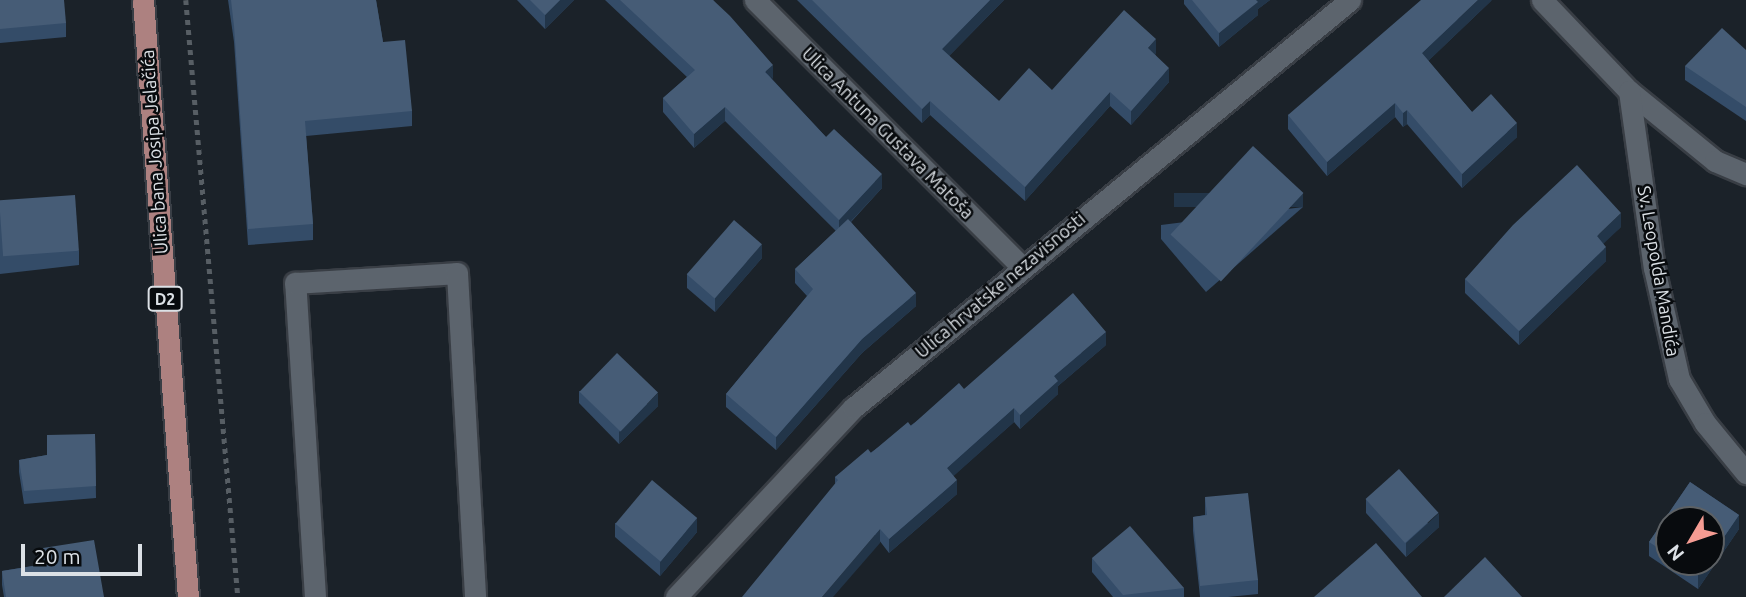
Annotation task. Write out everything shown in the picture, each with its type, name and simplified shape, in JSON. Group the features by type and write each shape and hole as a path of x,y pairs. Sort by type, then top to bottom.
{"main road":[{"name":"Ulica bana Josipa Jelačića","path":"143,0 188,597"}],"street":[{"name":"Ulica Antuna Gustava Matoša","path":"755,0 1021,267"},
{"name":"Ulica hrvatske nezavisnosti","path":"676,597 853,408 1021,267 1350,0"},
{"path":"1542,0 1629,91 1715,161 1746,174"},
{"name":"Sv. Leopolda Mandića","path":"1629,91 1654,268 1679,379 1705,423 1746,473"},
{"path":"315,597 295,283 457,273 475,597"}],"path":[{"path":"186,0 238,597"}],"building":[{"path":"0,0 64,0 66,23 0,29"},
{"path":"231,0 376,0 383,42 405,40 412,111 305,121 313,224 248,229"},
{"path":"530,0 560,0 545,15"},
{"path":"620,0 713,0 773,65 765,72 826,137 834,129 882,174 839,220 725,107 694,134 663,98 695,70"},
{"path":"812,0 990,0 942,49 999,101 1029,68 1052,90 1124,10 1156,39 1148,48 1169,68 1131,111 1110,92 1025,187 930,101 922,109"},
{"path":"1192,0 1256,0 1258,2 1219,33"},
{"path":"1421,0 1478,0 1422,53 1472,112 1491,94 1517,123 1462,174 1407,110 1403,113 1395,103 1327,162 1288,115"},
{"path":"1722,28 1746,50 1746,107 1685,66"},
{"path":"1253,146 1303,193 1221,282 1170,234"},
{"path":"1577,165 1621,213 1597,236 1606,247 1519,331 1465,279 1513,225"},
{"path":"75,195 79,251 3,256 0,200"},
{"path":"848,219 916,293 862,339 776,437 726,394 813,289 795,269"},
{"path":"734,220 762,244 715,299 687,274"},
{"path":"1073,293 1106,332 1054,376 1058,381 1020,415 1014,408 947,468 957,480 889,539 880,529 822,597 742,597 838,480 835,477 868,449 871,453 908,422 911,426 959,383 964,389"},
{"path":"617,353 658,393 620,431 579,392"},
{"path":"95,434 96,486 24,491 19,460 47,455 47,435"},
{"path":"1399,469 1438,513 1405,543 1366,499"},
{"path":"652,480 697,518 661,562 615,524"},
{"path":"1690,482 1739,515 1725,536 1725,506 1674,506"},
{"path":"1248,493 1258,580 1200,586 1193,517 1207,515 1205,497"},
{"path":"1130,526 1184,588 1123,595 1092,558"},
{"path":"1655,533 1655,546 1649,542"},
{"path":"94,540 104,597 6,597 2,571 46,564 43,548"},
{"path":"1376,543 1422,597 1314,597"},
{"path":"1485,557 1522,597 1444,597"}]}
